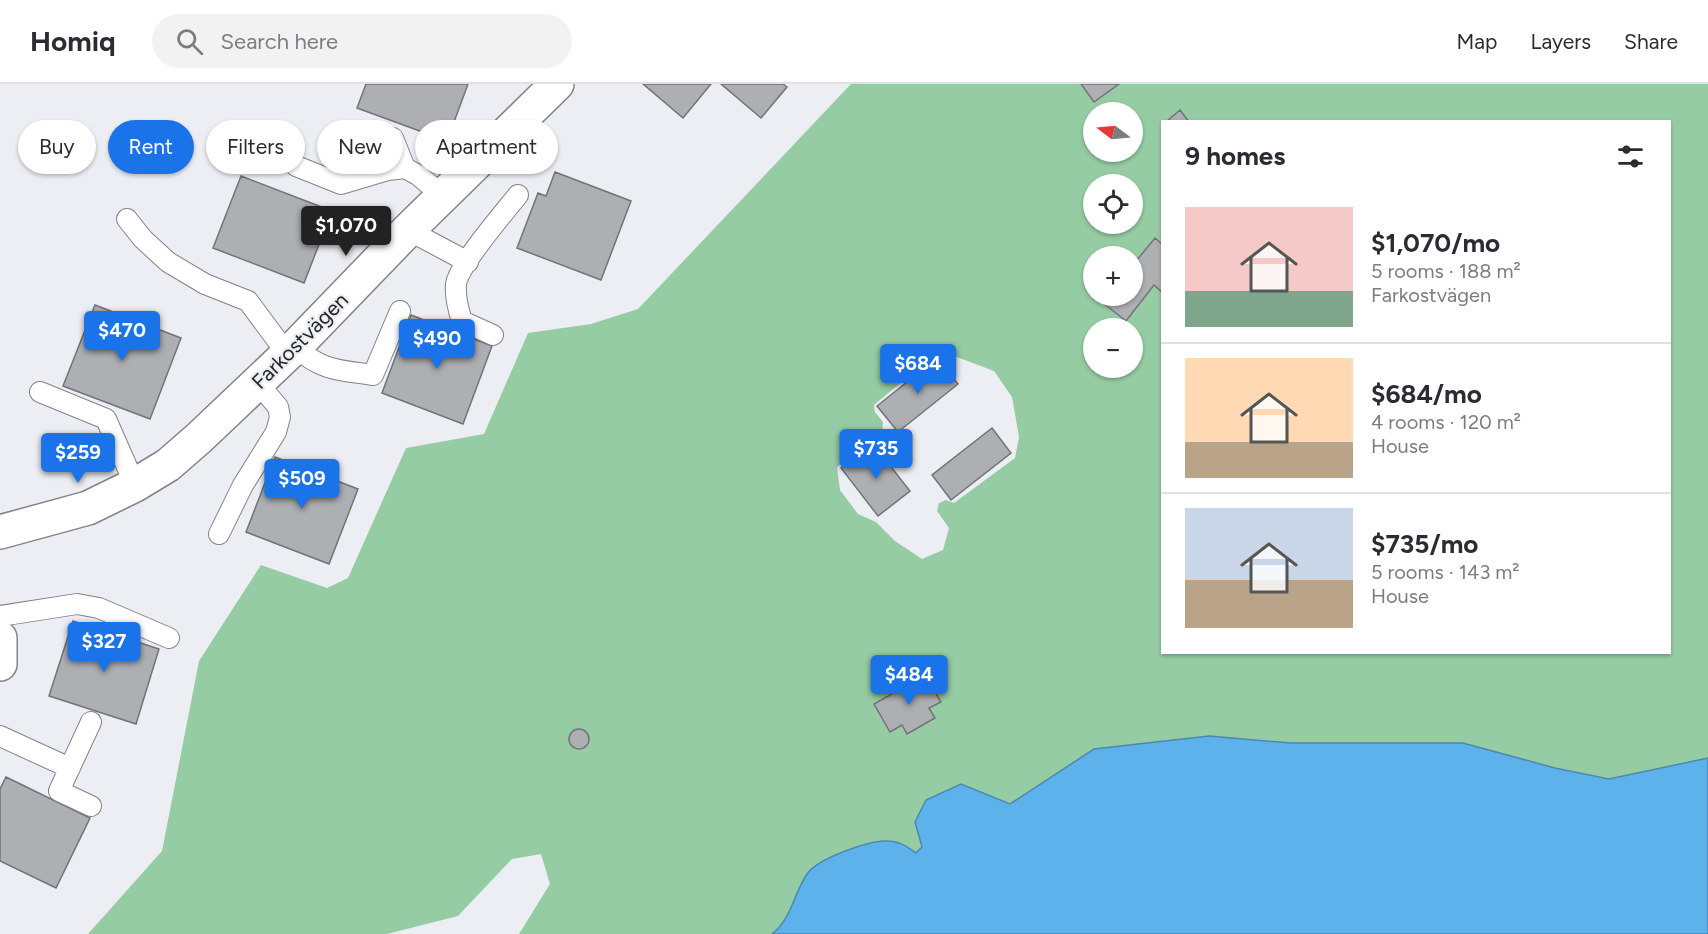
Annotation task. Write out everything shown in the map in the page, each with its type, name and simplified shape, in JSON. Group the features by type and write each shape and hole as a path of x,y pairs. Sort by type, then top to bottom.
{"street":[{"name":"Farkostvägen","path":"0,532 88,508 135,485 168,465 292,351 408,230 557,84"},
{"path":"0,638 0,664"}],"lane":[{"path":"403,163 405,168"},
{"path":"305,170 341,184 388,170 405,168 418,175 443,196"},
{"path":"493,335 462,321 456,299 456,281 518,195"},
{"path":"127,219 142,239 168,262 205,284 248,301 292,351 326,368 373,375 400,311"},
{"path":"408,230 468,262"},
{"path":"219,534 243,485 276,432 280,417 278,407 258,383"},
{"path":"40,392 106,419 135,485"},
{"path":"0,616 77,603 99,608 169,638"},
{"path":"91,722 59,791 91,806"},
{"path":"0,736 70,768"}],"green space":[{"path":"851,84 1708,84 1708,758 1609,779 1555,768 1463,743 1291,743 1209,736 1094,749 1010,804 960,784 926,800 915,822 922,847 916,853 902,843 808,872 789,914 772,934 519,934 550,884 541,854 512,859 458,916 387,934 88,934 162,851 199,661 261,565 327,588 348,578 406,448 484,434 528,333 591,324 638,309","holes":["949,354 994,371 1012,397 1019,437 1015,458 954,503 946,500 939,503 937,511 949,528 943,550 922,559 895,541 876,522 858,514 840,490 837,467 882,430 883,422 875,412 874,405 933,356"]}],"water":[{"path":"1209,736 1291,743 1463,743 1555,768 1609,779 1708,758 1708,934 772,934 784,921 803,881 813,868 844,852 879,842 899,843 916,853 922,847 915,822 926,800 961,784 1010,804 1094,749"}],"building":[{"path":"366,84 468,84 455,120 415,120 415,129 403,125 403,120 390,120 357,108"},
{"path":"643,84 711,84 683,118"},
{"path":"721,84 783,84 787,87 761,118"},
{"path":"1081,84 1119,84 1094,102"},
{"path":"1180,110 1188,120 1168,120"},
{"path":"558,173 631,201 601,280 517,248 538,193 546,196 554,174"},
{"path":"241,176 332,211 304,283 213,248"},
{"path":"1155,238 1161,243 1161,291 1154,285 1143,299 1143,253"},
{"path":"95,305 181,338 150,419 63,386"},
{"path":"1107,306 1138,306 1128,318 1122,318"},
{"path":"411,315 492,346 463,424 382,393"},
{"path":"937,358 958,384 898,432 877,406"},
{"path":"992,428 1011,453 951,500 932,475"},
{"path":"873,444 910,491 878,516 841,468"},
{"path":"275,457 358,489 329,564 246,532"},
{"path":"73,621 159,649 136,724 49,696"},
{"path":"925,675 941,702 929,708 935,718 907,734 902,725 890,732 874,704"},
{"path":"575,729 583,729 589,735 589,743 583,749 575,749 569,743 569,735"},
{"path":"6,777 90,818 56,888 0,861 0,789"}]}
